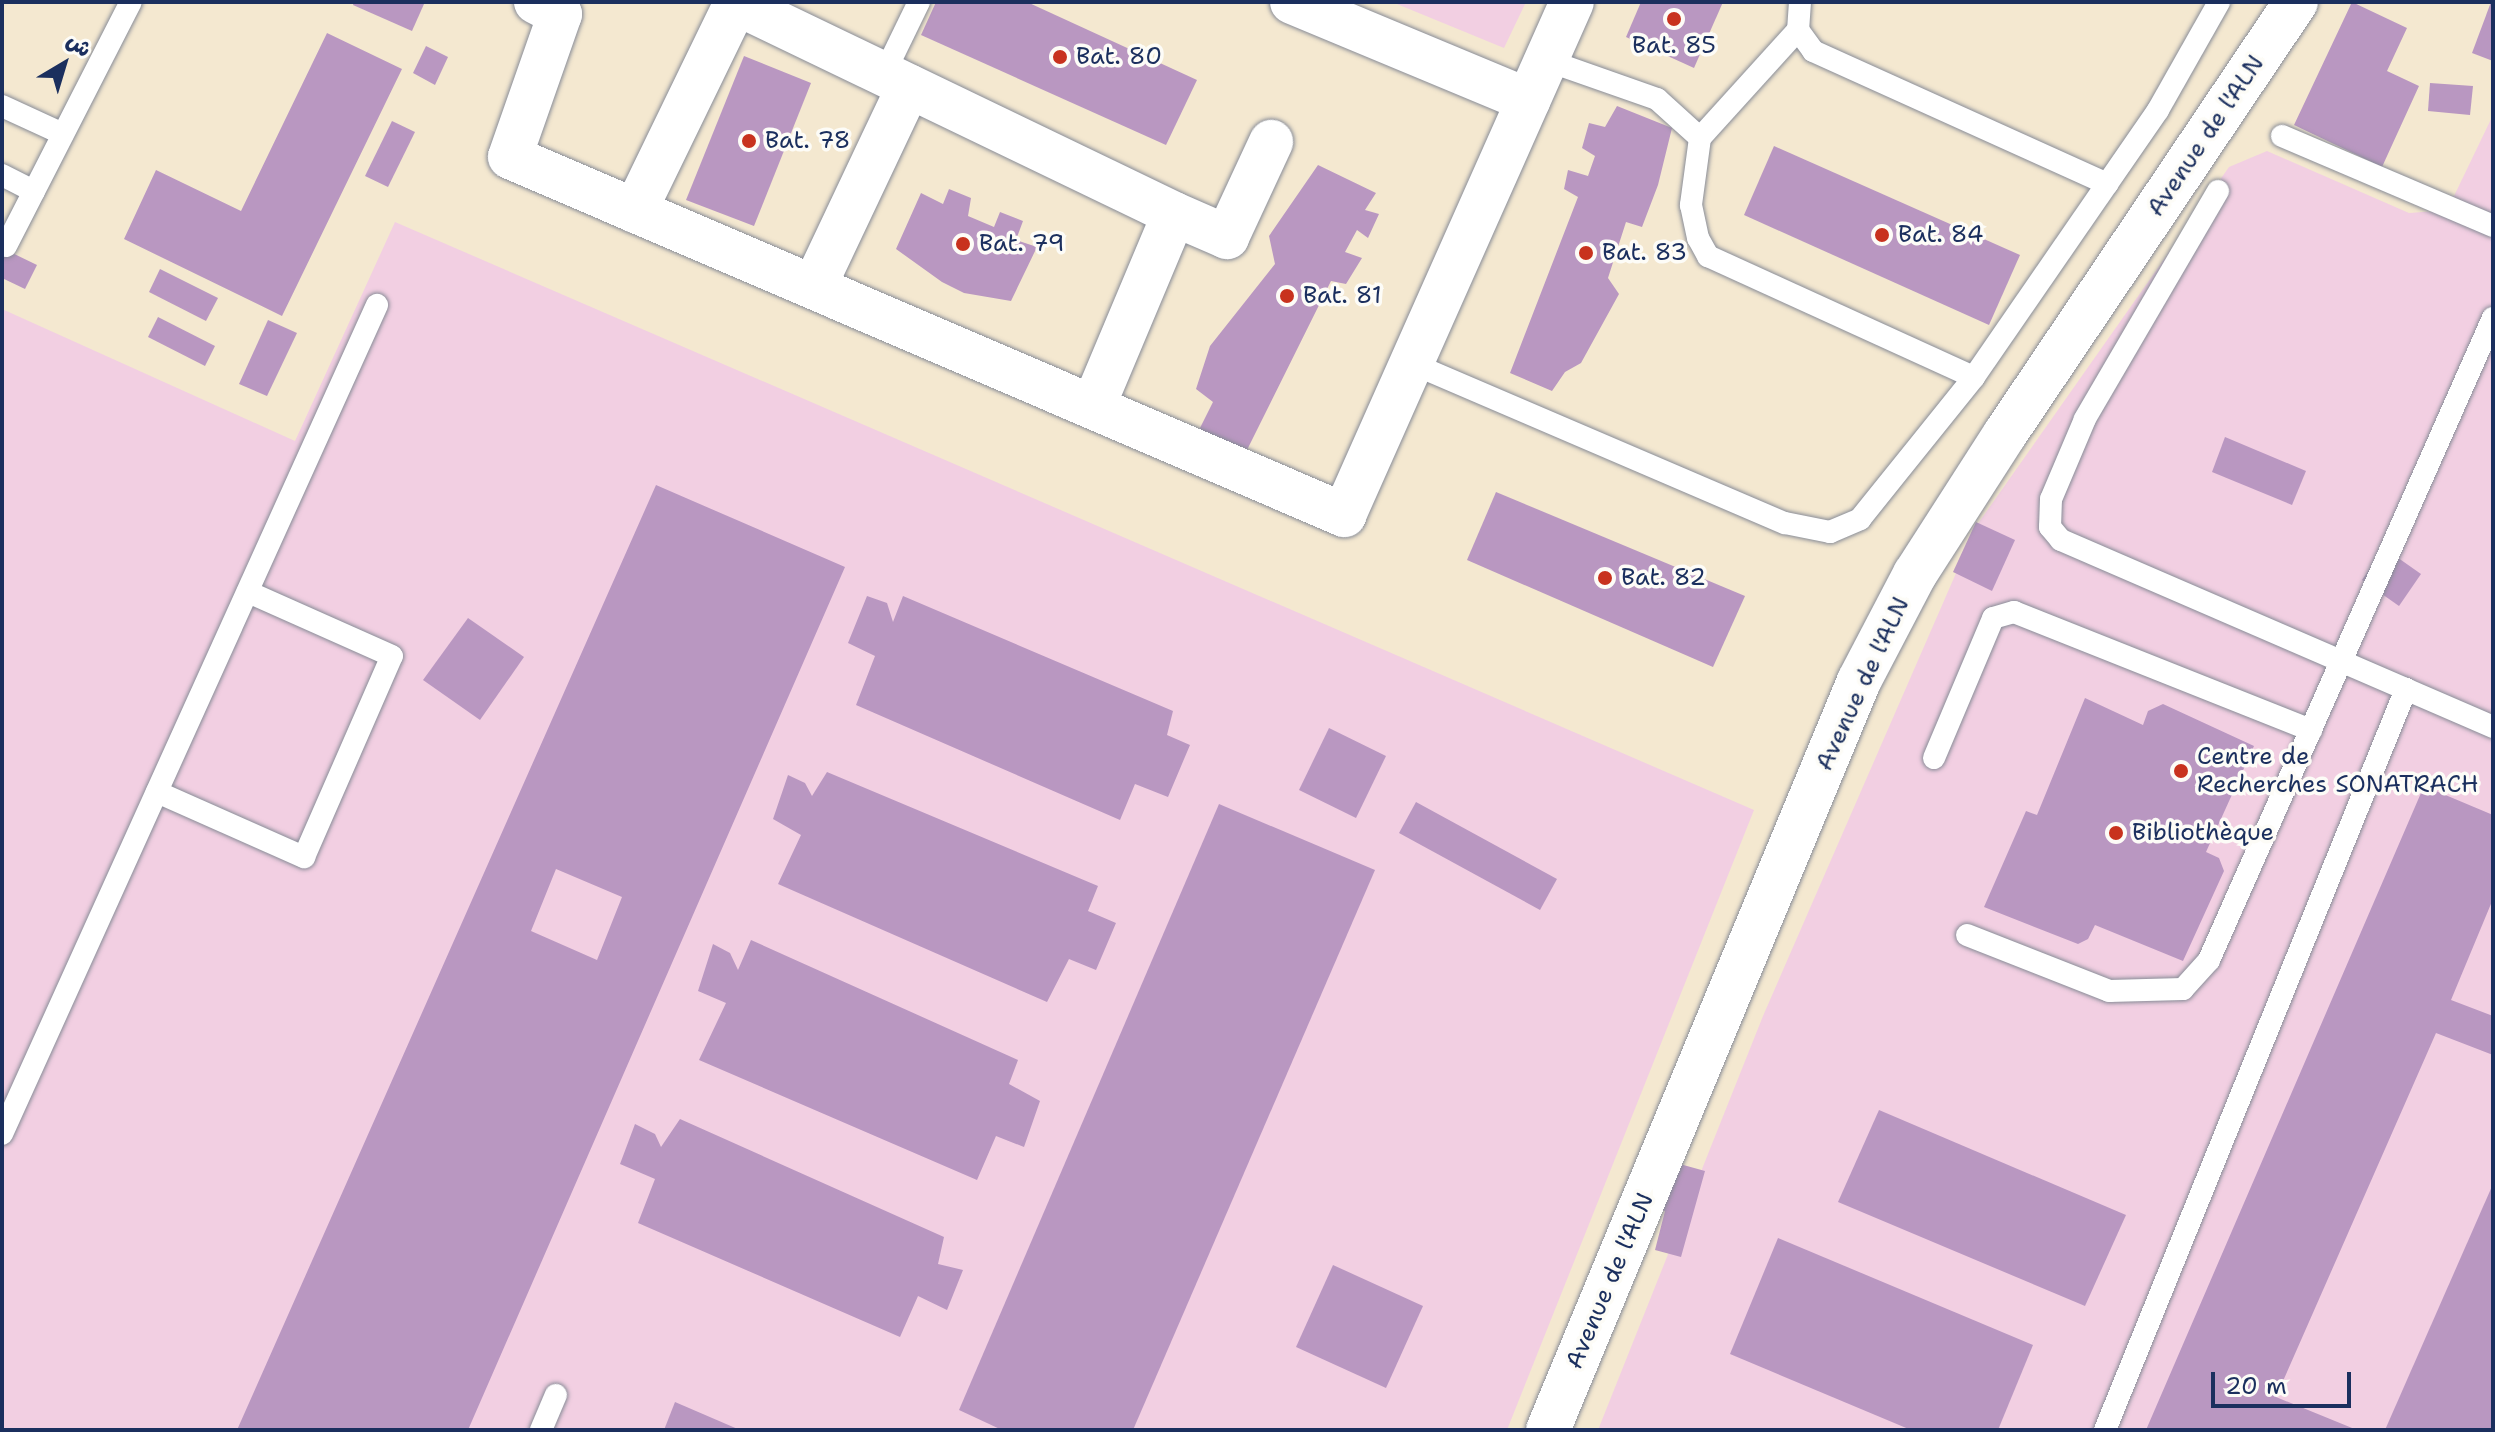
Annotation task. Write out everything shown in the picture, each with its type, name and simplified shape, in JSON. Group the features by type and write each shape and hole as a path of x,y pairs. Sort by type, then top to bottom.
{"street":[{"path":"536,2 560,14 510,157 1344,515 1572,2"},
{"path":"635,211 736,2 1227,237 1271,142"},
{"path":"1292,2 1528,100"},
{"name":"Avenue de l'ALN","path":"1548,1430 1859,681 1908,588 2005,434 2296,2"},
{"path":"814,287 896,80"},
{"path":"1093,407 1174,214"}],"lane":[{"path":"6,246 131,2"},
{"path":"896,80 919,2"},
{"path":"1800,2 1798,30 1700,138 1691,205 1698,238 1708,256 1974,377"},
{"path":"1411,363 1785,523 1830,532 1860,519 1974,377 2158,110 2219,2"},
{"path":"1798,30 1813,51 2107,184"},
{"path":"1546,60 1657,99 1700,138"},
{"path":"2,106 63,134"},
{"path":"2282,136 2493,226"},
{"path":"2,175 34,191"},
{"path":"2218,191 2085,419 2051,499 2050,527 2061,540 2493,727"},
{"path":"2,1134 377,305"},
{"path":"1967,935 2109,991 2183,989 2209,960 2493,318"},
{"path":"157,792 304,857 392,656 248,592"},
{"path":"1934,758 1993,618 2014,612 2311,730"},
{"path":"2105,1430 2406,689"},
{"path":"541,1430 556,1395"}],"shaded area":[{"path":"1392,2 1526,2 1504,48"},
{"name":"Centre de Recherches SONATRACH","path":"2493,115 2493,1430 1598,1430 1763,1016 1977,525 2229,167 2267,151 2409,213 2436,211 2454,196"},
{"path":"395,222 1754,810 1507,1430 2,1430 2,309 295,441"}],"building":[{"path":"354,2 424,4 412,31 353,5"},
{"name":"Bat. 80","path":"936,2 1027,2 1197,80 1166,145 921,35"},
{"name":"Bat. 85","path":"1641,2 1723,2 1694,68 1626,37"},
{"path":"2352,2 2407,28 2387,71 2419,86 2382,167 2294,125"},
{"path":"2493,2 2493,61 2472,53"},
{"path":"327,33 402,69 282,316 124,239 156,170 241,211"},
{"path":"426,46 448,57 435,85 413,73"},
{"name":"Bat. 78","path":"744,56 811,83 754,226 686,200"},
{"path":"2430,83 2473,86 2470,115 2428,111"},
{"name":"Bat. 83","path":"1617,106 1672,128 1658,185 1642,227 1626,222 1608,278 1619,294 1581,363 1565,372 1552,391 1510,373 1578,197 1564,189 1568,170 1588,176 1595,156 1582,148 1589,123 1605,127"},
{"path":"392,121 415,132 388,187 365,176"},
{"name":"Bat. 84","path":"1774,146 2020,255 1989,325 1744,215"},
{"name":"Bat. 81","path":"1318,165 1376,193 1365,210 1379,214 1368,238 1357,230 1345,252 1362,258 1346,284 1331,281 1246,452 1198,432 1213,402 1196,389 1210,346 1275,264 1269,236"},
{"name":"Bat. 79","path":"949,189 971,198 968,216 994,227 1000,212 1023,221 1016,240 1037,247 1011,301 964,293 942,282 896,249 921,193 943,204"},
{"path":"2,248 37,265 25,289 2,278"},
{"path":"160,269 218,298 206,321 149,292"},
{"path":"158,317 215,346 205,366 148,337"},
{"path":"268,320 297,333 267,396 239,384"},
{"path":"2225,437 2306,471 2292,505 2212,472"},
{"path":"656,485 845,567 468,1430 237,1430","holes":["556,869 622,897 597,960 531,931"]},
{"name":"Bat. 82","path":"1496,492 1745,596 1713,667 1467,560"},
{"path":"1976,522 2015,540 1992,591 1953,572"},
{"path":"2384,548 2421,574 2399,606 2362,580"},
{"path":"867,596 887,603 893,622 903,596 1173,711 1167,735 1190,745 1168,797 1135,784 1120,820 856,705 875,656 848,643"},
{"path":"468,618 524,657 480,720 423,680"},
{"name":"Bibliothèque","path":"2085,698 2143,725 2148,711 2163,704 2254,746 2206,852 2219,858 2224,871 2183,961 2095,925 2088,939 2078,944 1984,907 2026,811 2037,815"},
{"path":"1329,728 1386,756 1356,818 1299,790"},
{"path":"827,772 1098,886 1088,911 1116,923 1096,970 1069,959 1047,1002 778,884 801,835 773,819 788,775 805,783 812,796"},
{"path":"2424,786 2493,815 2493,899 2451,1000 2493,1016 2493,1055 2436,1033 2276,1397 2357,1430 2146,1430"},
{"path":"1416,802 1557,879 1540,910 1399,833"},
{"path":"1219,804 1375,870 1133,1430 1002,1430 959,1410"},
{"path":"751,940 1018,1060 1009,1084 1040,1101 1024,1147 996,1136 977,1180 699,1060 726,1003 698,991 713,944 730,953 738,970"},
{"path":"1879,1110 2126,1215 2085,1306 1838,1202"},
{"path":"680,1119 944,1237 938,1264 963,1270 947,1310 918,1296 900,1337 638,1223 655,1179 620,1164 635,1124 655,1134 661,1147"},
{"path":"1669,1161 1705,1171 1681,1257 1655,1250 1665,1211 1655,1208"},
{"path":"2493,1184 2493,1430 2385,1430"},
{"path":"1778,1238 2033,1345 1998,1430 1911,1430 1730,1354"},
{"path":"1333,1265 1423,1306 1386,1388 1296,1347"},
{"path":"675,1402 740,1430 664,1430"}],"place":[{"name":"Bat. 85","path":"1674,19"},
{"name":"Bat. 80","path":"1060,57"},
{"name":"Bat. 78","path":"749,141"},
{"name":"Bat. 84","path":"1882,235"},
{"name":"Bat. 79","path":"963,244"},
{"name":"Bat. 83","path":"1586,253"},
{"name":"Bat. 81","path":"1287,296"},
{"name":"Bat. 82","path":"1605,578"},
{"name":"Centre de Recherches SONATRACH","path":"2181,771"},
{"name":"Bibliothèque","path":"2116,833"}]}
